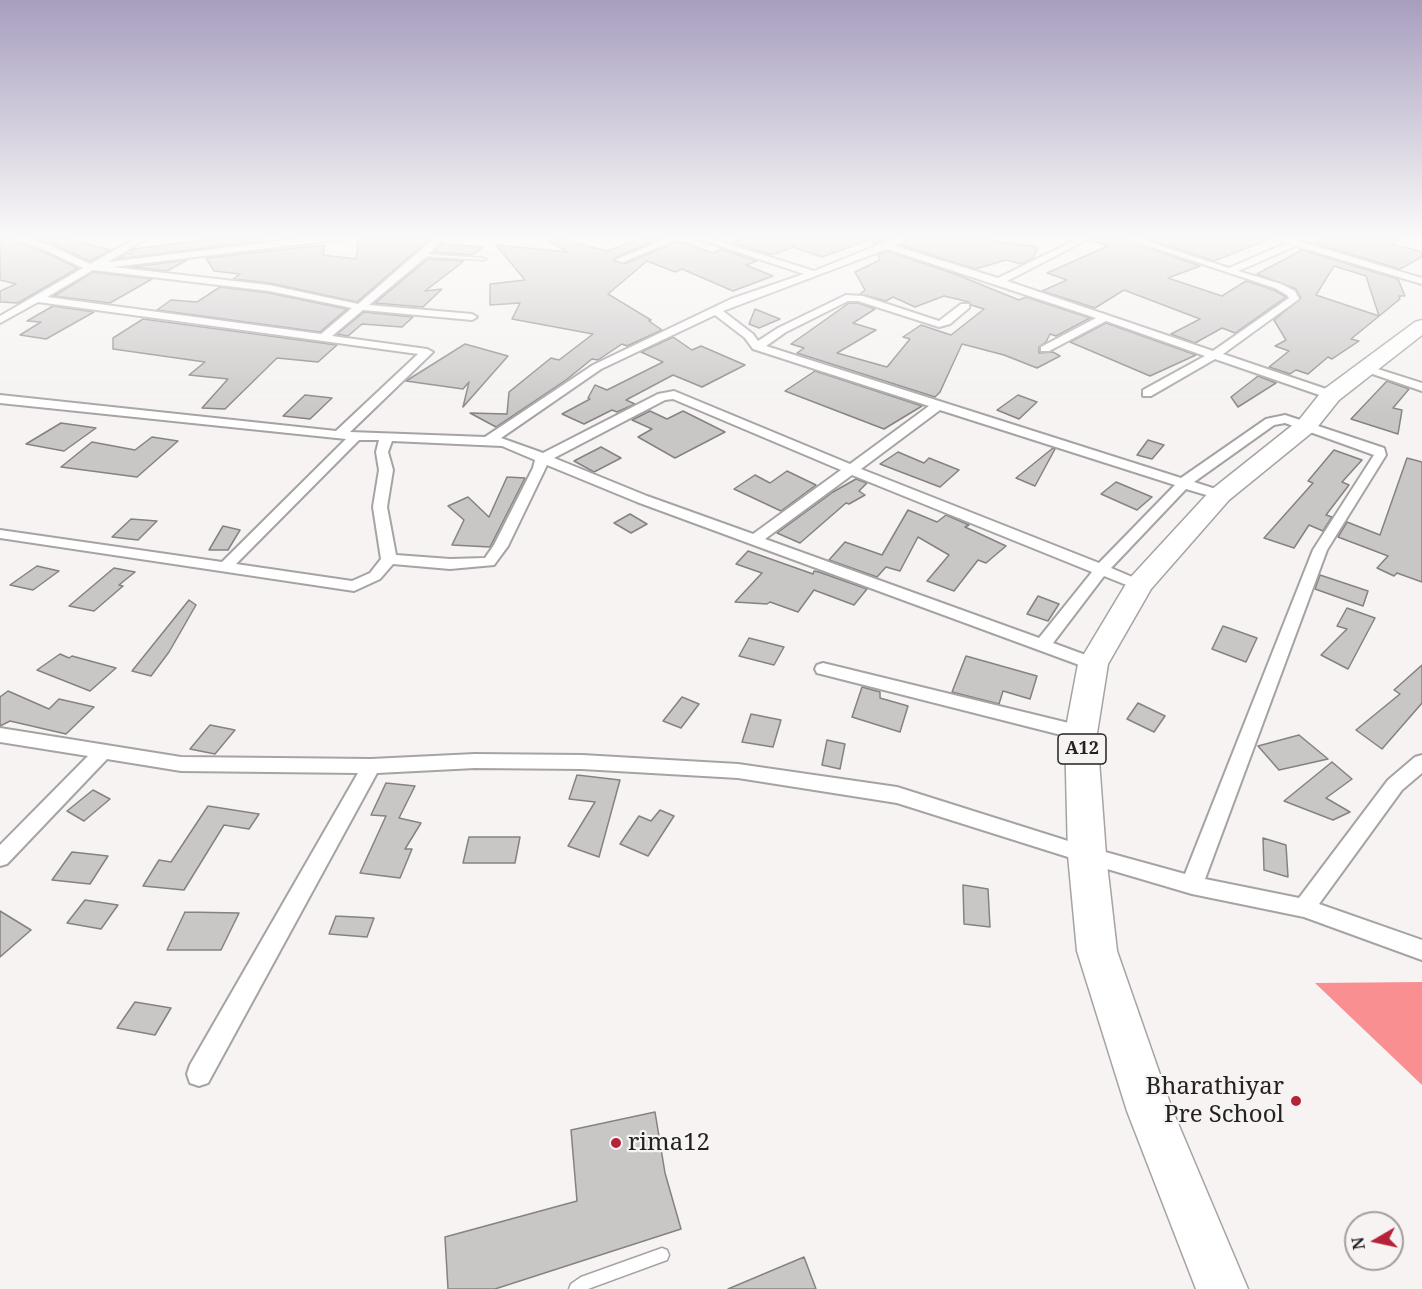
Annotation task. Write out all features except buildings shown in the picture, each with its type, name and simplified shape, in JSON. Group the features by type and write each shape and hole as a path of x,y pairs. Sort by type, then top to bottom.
{"highway":[{"name":"A12","path":"1222,1289 1150,1111 1097,951 1087,855 1081,734 1093,664 1139,585 1220,495 1307,424 1331,395 1422,326"}],"street":[{"path":"0,320 42,296"},
{"path":"308,296 360,307 472,317"},
{"path":"324,338 373,296"},
{"path":"488,441 597,367 715,310 749,296"},
{"path":"1044,296 1331,395"},
{"path":"1147,393 1216,354 1294,299 1293,296"},
{"path":"757,346 782,330 846,298 859,298 939,324 965,306"},
{"path":"37,299 427,352 339,435"},
{"path":"715,310 749,336 757,346 1220,495"},
{"path":"1045,349 1106,317"},
{"path":"1365,368 1422,387"},
{"path":"542,459 662,397 674,395 850,469 1139,585"},
{"path":"0,399 339,435 386,439 504,442 642,499 756,538 1093,664"},
{"path":"756,538 940,404"},
{"path":"1043,645 1102,569 1185,482 1270,422 1285,419 1307,424 1379,451 1380,455 1320,550 1224,796 1192,885"},
{"path":"224,568 355,436"},
{"path":"386,439 382,452 386,470 380,507 389,560"},
{"path":"389,560 450,564 489,561 501,546 540,468 542,459"},
{"path":"0,534 354,586 375,576 389,560"},
{"path":"823,669 1081,734"},
{"path":"0,735 181,764 371,766 475,761 582,762 738,771 897,795 1087,855 1192,885 1304,908 1422,950"},
{"path":"0,858 104,751"},
{"path":"1304,908 1395,785 1422,762"},
{"path":"199,1074 371,766"}],"lane":[{"path":"576,1289 586,1282 662,1255"}],"shaded area":[{"path":"1422,982 1422,1085 1315,983"}],"place":[{"name":"Bharathiyar Pre School","path":"1296,1101"},
{"name":"rima12","path":"616,1143"}]}
